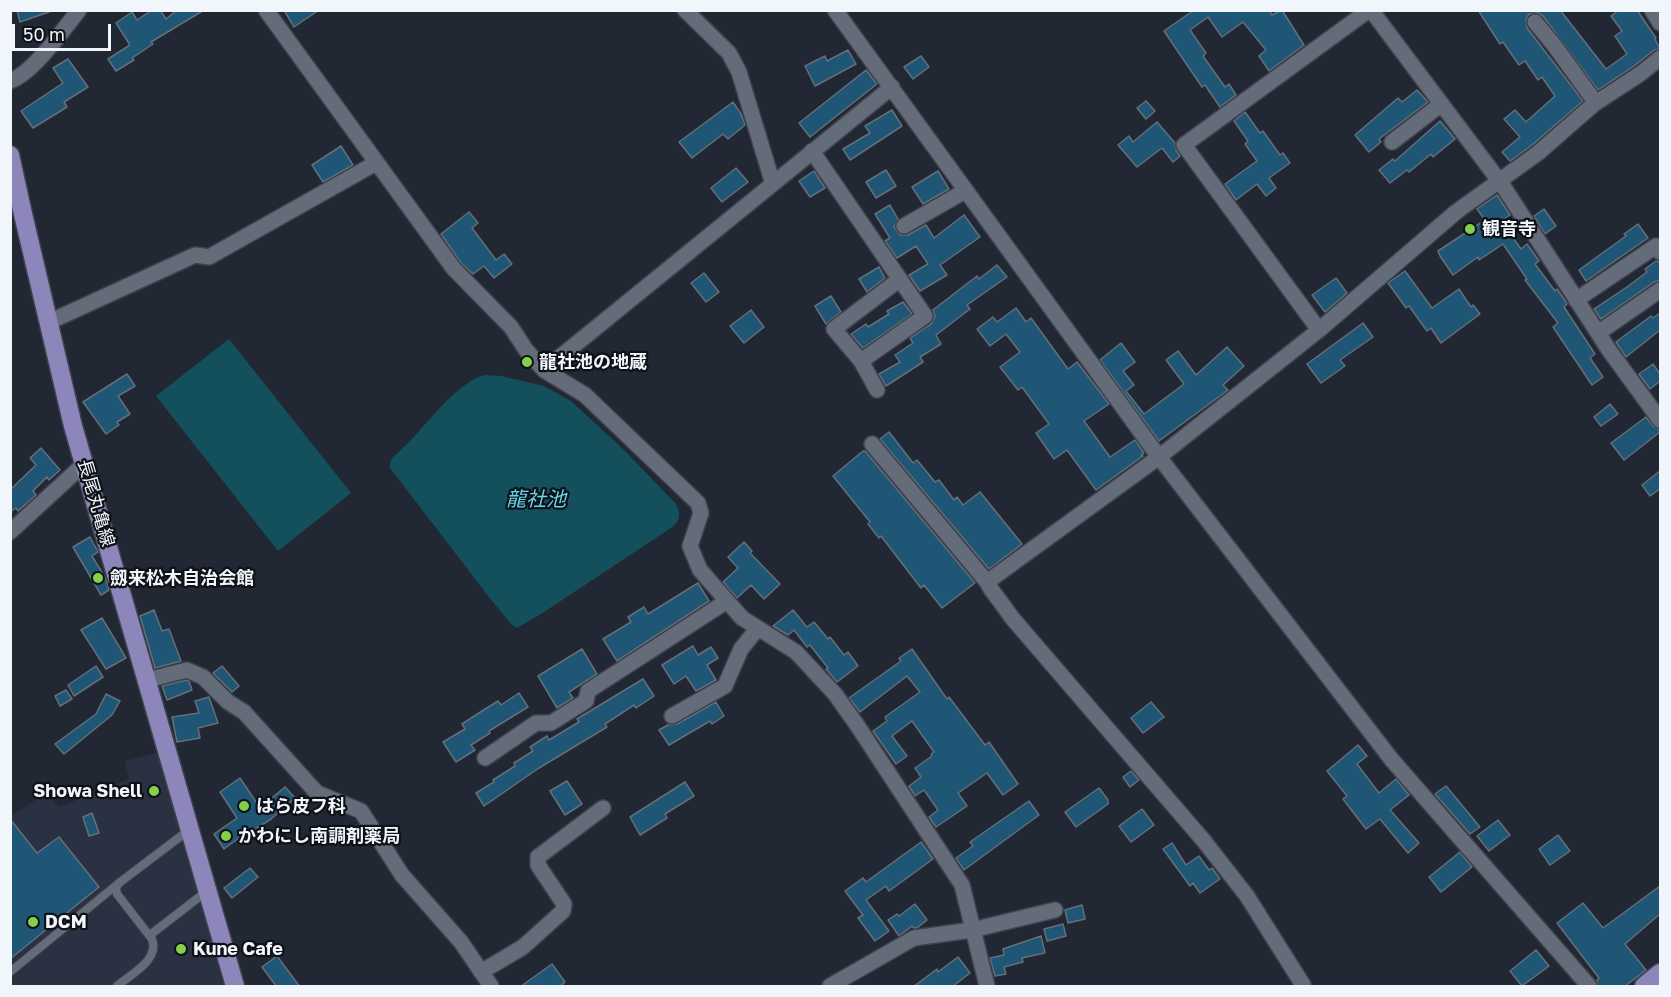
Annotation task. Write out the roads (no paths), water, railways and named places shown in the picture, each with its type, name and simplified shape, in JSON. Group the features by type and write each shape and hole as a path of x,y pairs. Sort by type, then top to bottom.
{"main road":[{"name":"長尾丸亀線","path":"10,155 22,214 84,464 235,987"},
{"path":"1644,987 1660,973"}],"street":[{"path":"10,81 20,77 43,54 79,10"},
{"path":"266,10 454,269 511,327 526,350 544,370 585,396 698,503 701,513 690,546 700,570 742,618 796,652 835,694 857,725 962,885 987,987"},
{"path":"685,10 729,53 739,72 773,184"},
{"path":"836,10 1159,457 1392,760 1589,987"},
{"path":"1319,330 1184,145 1370,10 1498,181 1598,333 1660,420"},
{"path":"1652,10 1660,23"},
{"path":"1535,22 1596,103"},
{"path":"987,582 1159,457 1319,330 1456,212 1538,153 1596,103 1660,58"},
{"path":"544,370 891,87"},
{"path":"1392,142 1440,105"},
{"path":"812,151 925,316 861,361"},
{"path":"49,322 195,255 209,257 376,163"},
{"path":"904,226 965,191"},
{"path":"1576,300 1656,246 1660,252"},
{"path":"877,390 861,361 834,329 900,279"},
{"path":"1598,333 1660,290"},
{"path":"872,444 987,582 1013,619 1126,749 1247,896 1302,985"},
{"path":"10,532 84,464"},
{"path":"484,758 536,723 550,723 586,701 588,691 727,601"},
{"path":"672,716 725,686 741,649 759,628"},
{"path":"147,680 187,670 203,677 228,702 244,712 317,793 361,811 402,875 461,942 491,987"},
{"path":"481,972 523,947 563,911 564,904 538,865 538,857 603,808"},
{"path":"830,987 914,938 972,930 1055,910"}],"lane":[{"path":"10,972 119,883 189,830"},
{"path":"117,987 151,958 155,946 150,936 117,894 116,888 119,883"},
{"path":"150,936 207,891"}],"water":[{"path":"229,339 351,493 278,551 156,396"},
{"name":"龍社池","path":"484,375 501,376 544,386 571,401 623,449 676,504 679,513 674,526 517,628 489,597 390,468 393,457 459,389"}],"place":[{"name":"観音寺","path":"1470,229"},
{"name":"龍社池の地蔵","path":"527,362"},
{"name":"劔来松木自治会館","path":"98,578"},
{"name":"Showa Shell","path":"154,791"},
{"name":"はら皮フ科","path":"244,806"},
{"name":"かわにし南調剤薬局","path":"226,836"},
{"name":"DCM","path":"33,922"},
{"name":"Kune Cafe","path":"181,949"}]}
